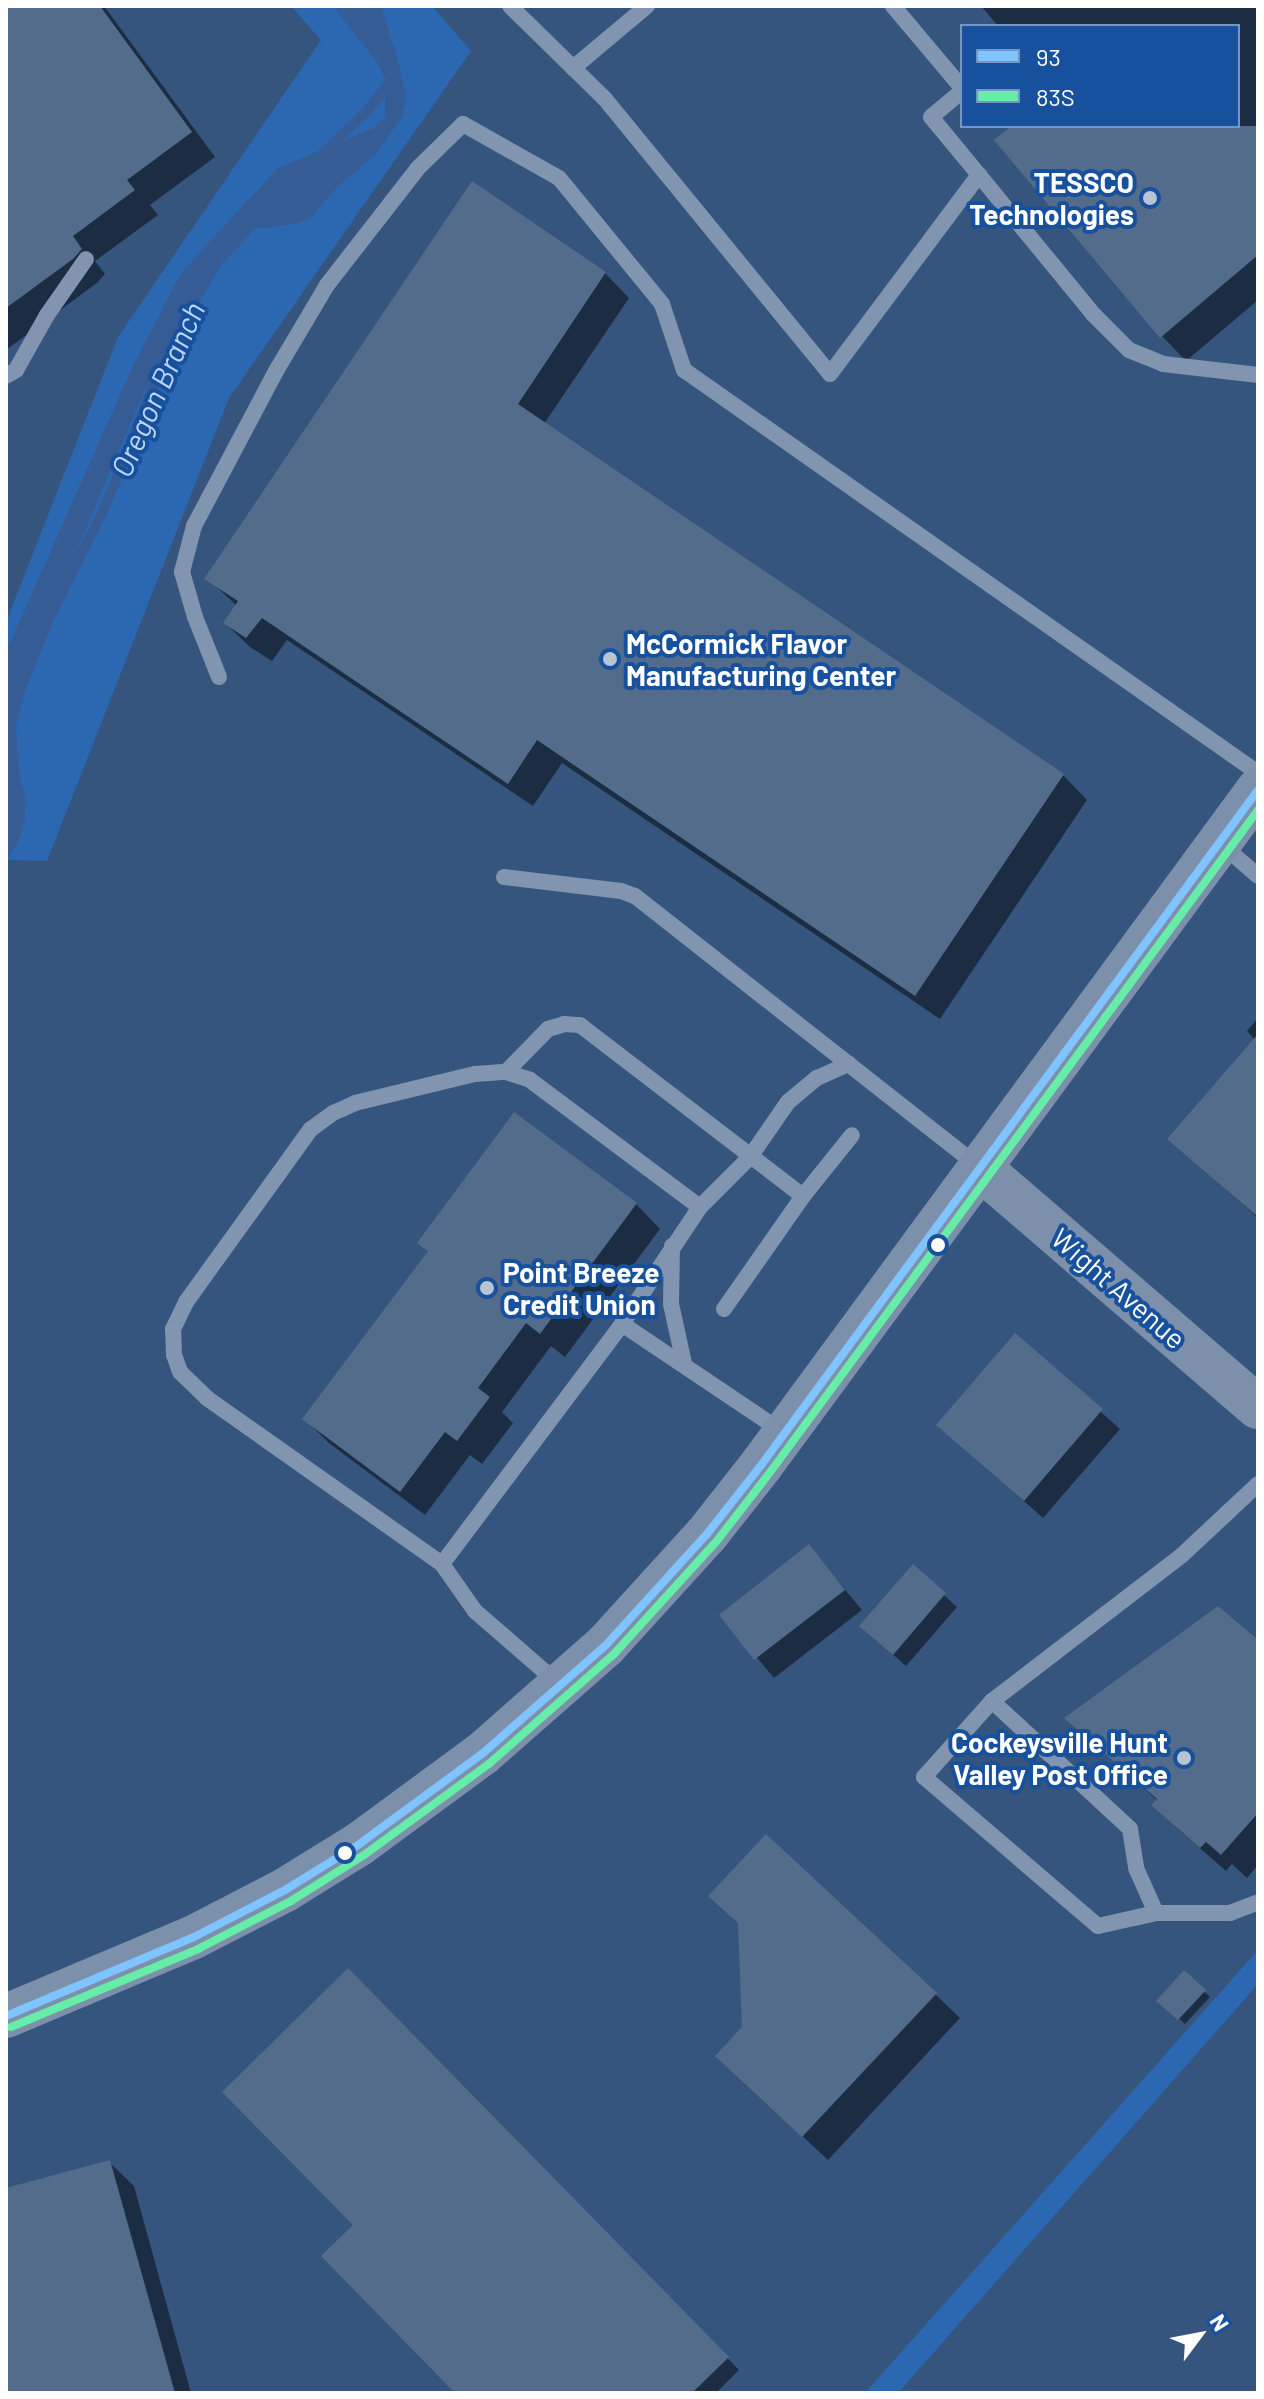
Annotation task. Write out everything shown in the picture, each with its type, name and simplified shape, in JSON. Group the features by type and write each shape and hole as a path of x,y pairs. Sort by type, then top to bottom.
{"main road":[{"path":"6,2016 141,1962 285,1890 358,1845 435,1791 562,1686 651,1598 707,1534 981,1169 1258,790"},
{"name":"Wight Avenue","path":"981,1169 1258,1407"}],"lane":[{"path":"510,6 605,99 830,374 979,175"},
{"path":"573,68 647,6"},
{"path":"893,6 960,87"},
{"path":"960,91 931,117 1094,315 1129,350 1163,364 1258,375"},
{"path":"219,677 195,617 182,572 194,526 276,371 327,285 418,168 463,124 559,178 662,304 684,370 1258,773"},
{"path":"6,376 16,370 47,315 86,259"},
{"path":"1220,843 1258,876"},
{"path":"504,877 621,891 635,896 981,1169"},
{"path":"506,1072 548,1029 564,1024 580,1025 803,1196"},
{"path":"442,1564 622,1324 672,1244 700,1207 750,1157 788,1102 817,1078 849,1064"},
{"path":"562,1686 475,1611 442,1564 207,1398 180,1372 174,1355 173,1329 186,1302 311,1129 333,1113 355,1103 475,1074 506,1072 530,1080 700,1207"},
{"path":"724,1309 803,1196 852,1135"},
{"path":"672,1244 671,1304 684,1363"},
{"path":"622,1324 784,1433"},
{"path":"1258,1484 1181,1556 992,1701 924,1777 1098,1926 1156,1913 1230,1913 1258,1902"},
{"path":"992,1701 1130,1829 1136,1868 1156,1913"}],"shaded area":[{"path":"291,6 432,6 471,51 229,398 47,861 6,860 6,622 118,337 321,40"},
{"name":"Oregon Branch","path":"333,6 370,6 395,48 406,96 401,119 375,155 338,186 310,218 296,224 254,229 236,239 205,276 153,371 14,697 19,775 26,798 25,819 17,845 6,861 6,652 132,368 181,273 278,168 374,128 385,116 385,79 376,61"},
{"path":"1258,1950 1258,1984 898,2393 865,2393"}],"building":[{"path":"6,6 100,6 192,132 127,180 135,190 73,236 82,249 73,259 6,308"},
{"name":"TESSCO Technologies","path":"1258,126 1258,255 1160,338 994,140 1009,128"},
{"name":"McCormick Flavor Manufacturing Center","path":"472,181 606,272 518,404 1064,774 915,996 537,740 508,784 262,618 246,638 223,623 238,601 204,579"},
{"path":"1258,1034 1258,1217 1167,1139"},
{"name":"Point Breeze Credit Union","path":"514,1112 637,1203 540,1334 526,1323 478,1388 490,1397 457,1441 445,1432 400,1492 302,1419 428,1251 417,1243"},
{"path":"1015,1333 1103,1409 1024,1501 936,1425"},
{"path":"809,1544 845,1590 754,1660 719,1615"},
{"path":"913,1564 946,1593 893,1655 859,1626"},
{"name":"Cockeysville Hunt Valley Post Office","path":"1218,1606 1258,1640 1258,1813 1221,1855 1206,1842 1200,1848 1151,1805 1157,1799 1064,1718"},
{"path":"766,1834 937,1993 802,2137 715,2056 742,2027 738,1923 708,1896"},
{"path":"348,1968 729,2357 692,2393 455,2393 321,2256 353,2225 222,2092"},
{"path":"1184,1970 1206,1990 1178,2020 1156,2001"},
{"path":"110,2160 175,2393 6,2393 6,2188"}],"waterway":[{"name":"Oregon Branch","path":"376,6 386,38"},
{"name":"Oregon Branch","path":"319,157 366,112 390,82 391,73"},
{"name":"Oregon Branch","path":"11,726 20,691 50,616 107,502 173,337 218,261 249,228"}],"transit line":[{"name":"93","path":"6,2016 192,1938 285,1890 358,1845 482,1754 606,1645 707,1534 762,1464 1258,790"},
{"name":"83S","path":"11,2027 198,1949 291,1901 364,1855 490,1763 614,1654 716,1542 771,1471 1258,810"}],"place":[{"name":"TESSCO Technologies","path":"1150,198"},
{"name":"McCormick Flavor Manufacturing Center","path":"610,659"},
{"name":"Point Breeze Credit Union","path":"487,1288"},
{"name":"Cockeysville Hunt Valley Post Office","path":"1184,1758"}]}
